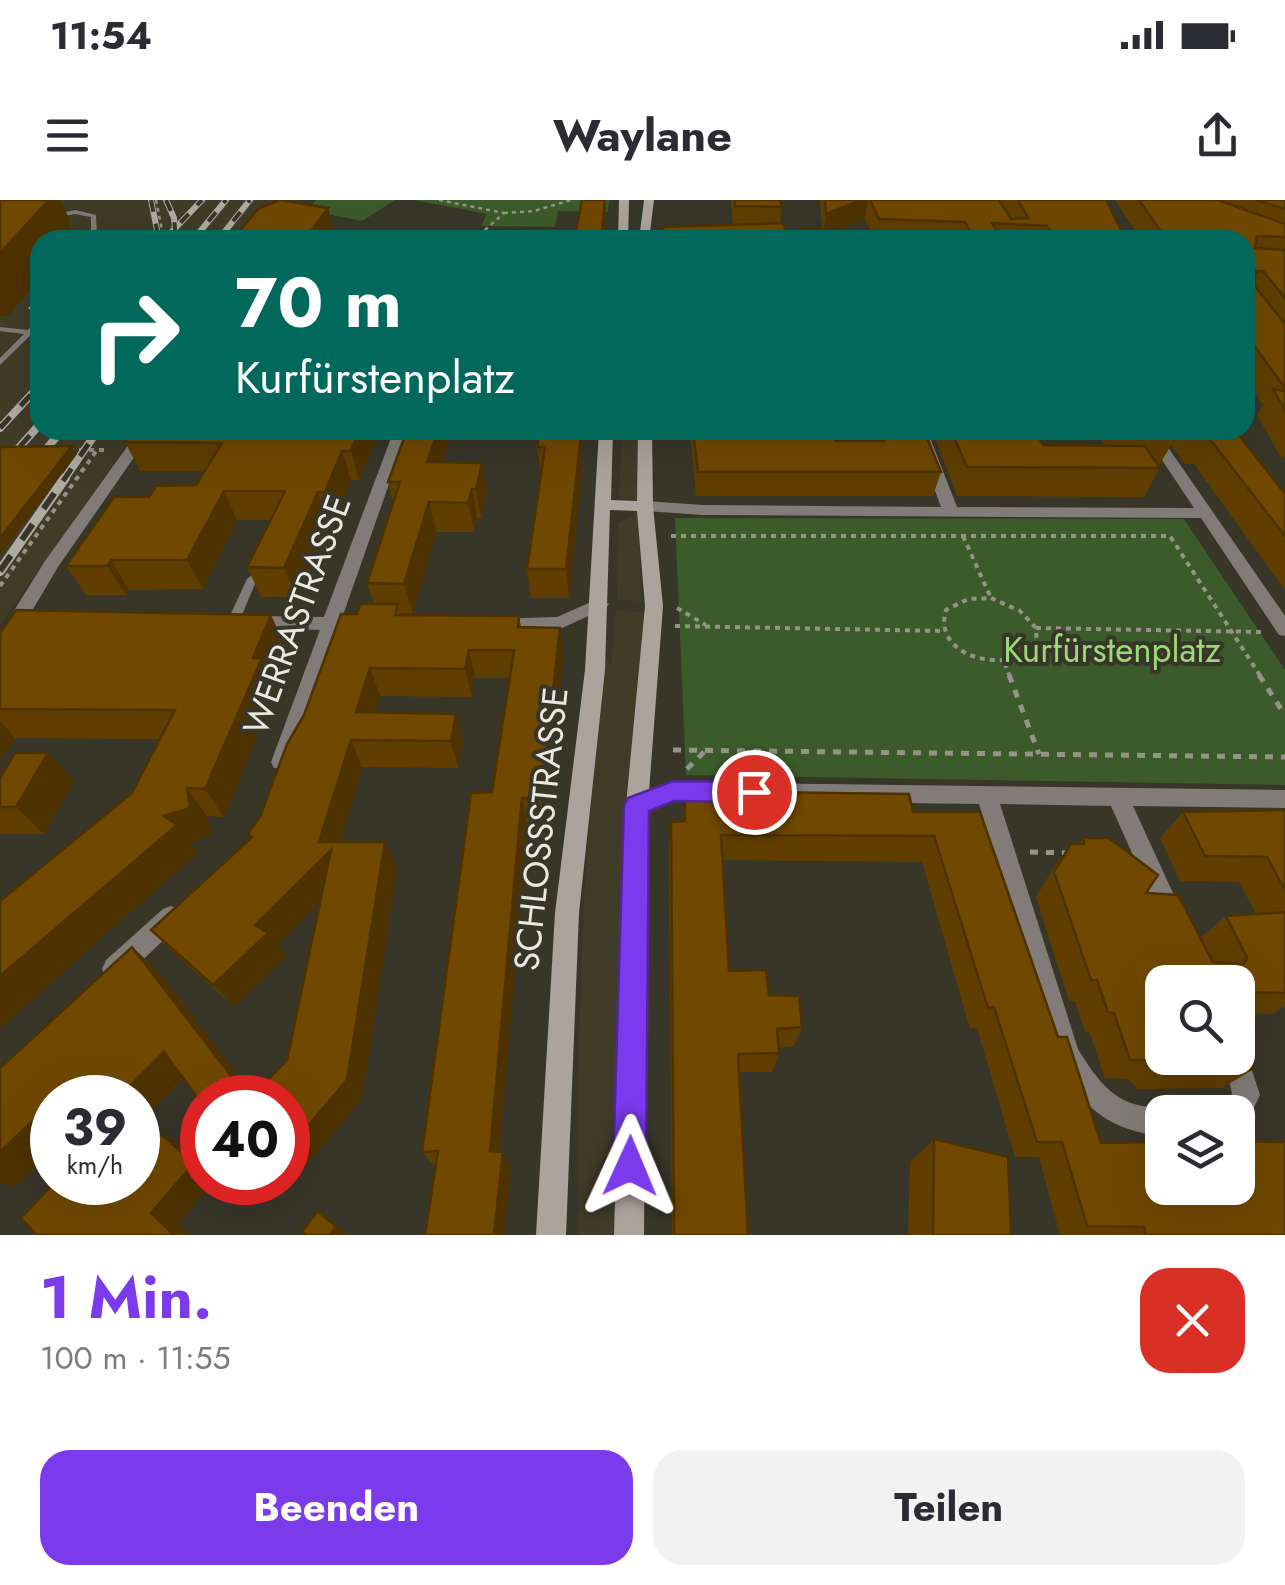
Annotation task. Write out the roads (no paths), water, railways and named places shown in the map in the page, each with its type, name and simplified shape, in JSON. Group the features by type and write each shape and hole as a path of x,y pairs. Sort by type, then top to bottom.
{"street":[{"path":"623,230 624,200"},
{"path":"648,230 649,200"},
{"path":"0,648 51,565 139,440"},
{"name":"WERRASTRASSE","path":"276,777 397,440"},
{"name":"SCHLOSSSTRASSE","path":"551,1235 567,913 585,782 600,604 606,440"},
{"path":"628,1235 636,805 654,606 645,506 645,440"},
{"path":"924,440 952,511"},
{"path":"1156,440 1285,630"},
{"path":"605,505 702,510 1205,513"},
{"path":"477,624 560,623 600,604"},
{"path":"7,633 40,622"},
{"path":"223,622 356,624"},
{"path":"636,805 673,791 1285,799"},
{"path":"987,796 1067,1056 1089,1094 1132,1121 1145,1121"},
{"path":"1118,797 1184,942"},
{"path":"102,981 186,904"}],"lane":[{"path":"37,220 69,213 90,214 97,221 96,230"},
{"path":"0,329 30,333"},
{"path":"0,363 30,333"},
{"path":"223,622 252,579"}],"railway":[{"path":"151,200 157,230"},
{"path":"166,200 175,228"},
{"path":"175,228 202,200"},
{"path":"201,230 226,200"},
{"path":"226,230 250,200"},
{"path":"0,428 30,396"},
{"path":"0,469 30,435"},
{"path":"20,481 54,440"},
{"path":"63,481 91,440"},
{"path":"0,505 22,478"},
{"path":"0,571 65,478"}],"park label":[{"name":"Kurfürstenplatz","path":"1112,650"}]}
